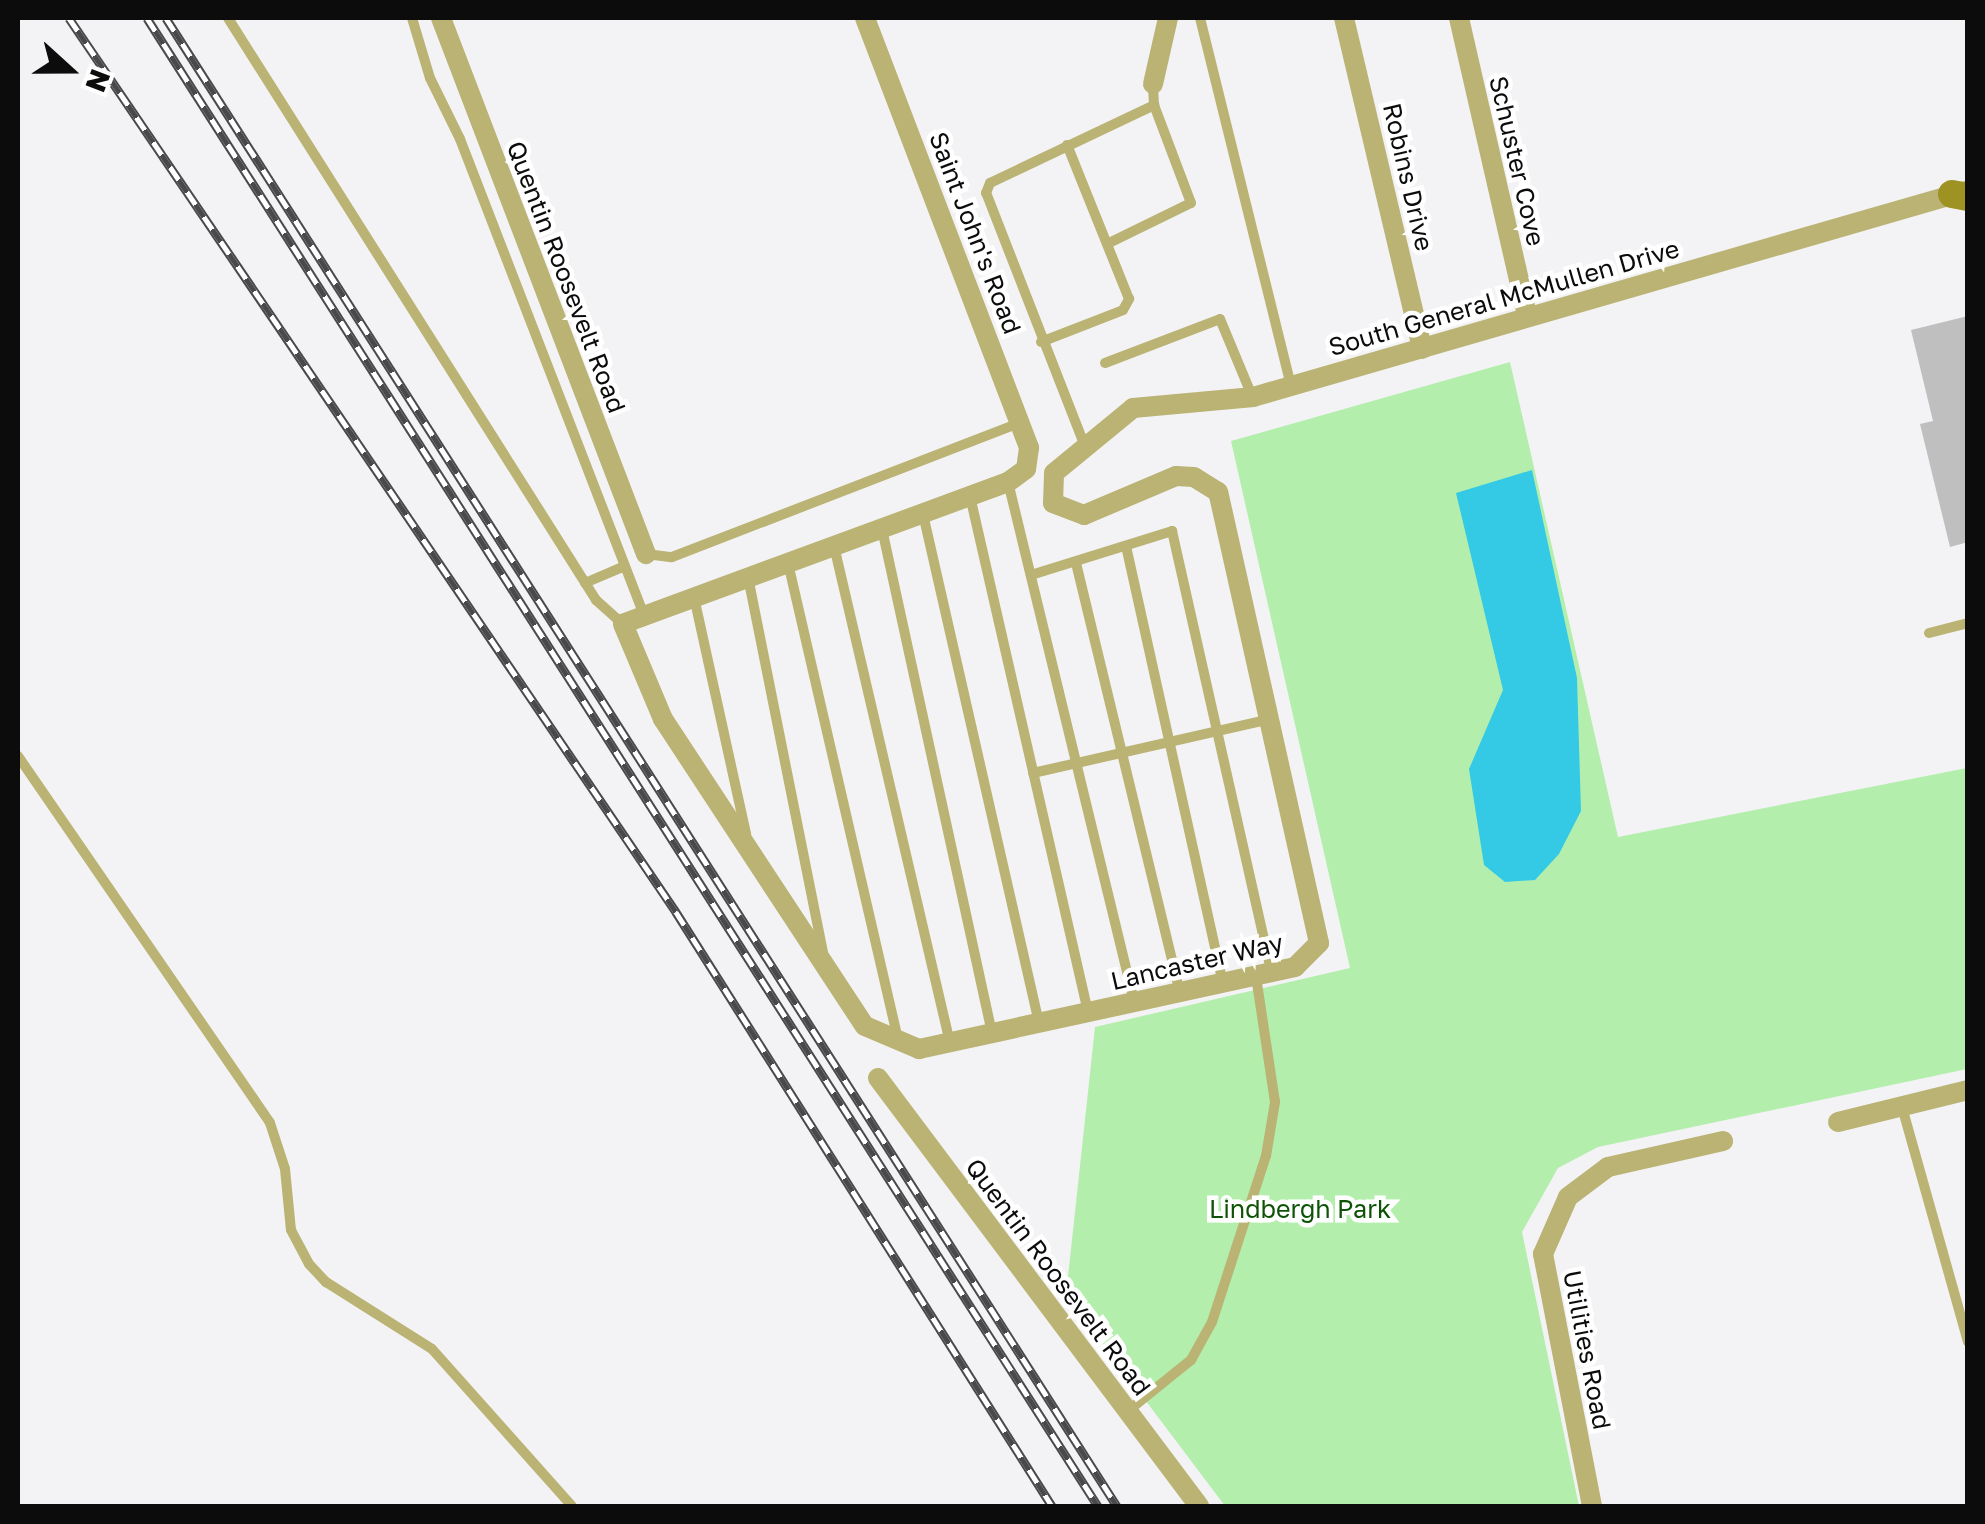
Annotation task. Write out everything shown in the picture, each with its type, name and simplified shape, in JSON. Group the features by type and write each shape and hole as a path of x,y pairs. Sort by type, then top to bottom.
{"street":[{"name":"Quentin Roosevelt Road","path":"441,18 646,554"},
{"name":"Saint John's Road","path":"865,18 1029,448 1026,469 1008,482"},
{"path":"1154,94 1168,18"},
{"name":"Robins Drive","path":"1344,18 1422,349"},
{"name":"Schuster Cove","path":"1459,18 1527,316"},
{"name":"South General McMullen Drive","path":"1067,462 1133,408 1253,396 1962,194"},
{"name":"Lancaster Way","path":"899,1044 919,1050 1264,974 1310,958 1321,930 1218,492 1194,477 1176,476 1084,516 1062,512 1049,489 1067,462"},
{"path":"899,1044 865,1026 663,719 623,624 1008,482"},
{"name":"Quentin Roosevelt Road","path":"878,1078 1200,1506"},
{"path":"1838,1122 1968,1090"},
{"name":"Utilities Road","path":"1592,1506 1543,1254 1568,1197 1608,1166 1723,1140"}],"lane":[{"path":"228,18 585,583 623,624"},
{"path":"412,18 430,78 460,139 644,615"},
{"path":"1200,18 1292,385"},
{"path":"1086,449 986,193 990,183 1068,145 1154,94 1191,203 1109,243"},
{"path":"1041,342 1123,310 1129,288 1068,145"},
{"path":"1104,363 1220,319 1253,396"},
{"path":"646,554 672,557 1019,423"},
{"path":"1008,482 1080,762 1134,1002"},
{"path":"970,496 1088,1012"},
{"path":"923,513 1039,1023"},
{"path":"881,528 992,1034"},
{"path":"1031,575 1172,530 1220,730 1264,974 1275,1102 1266,1156 1212,1322 1191,1360 1128,1410"},
{"path":"834,545 950,1043"},
{"path":"1126,546 1222,983"},
{"path":"788,562 899,1044"},
{"path":"1076,563 1180,992"},
{"path":"585,583 624,566"},
{"path":"748,576 826,967"},
{"path":"694,596 751,852"},
{"path":"1928,633 1968,624"},
{"path":"1033,772 1271,719"},
{"path":"18,756 270,1123 285,1169 291,1230 309,1264 432,1350 572,1506"},
{"path":"1902,1106 1968,1342"}],"green space":[{"name":"Lindbergh Park","path":"1510,362 1618,837 1967,768 1967,1069 1598,1147 1558,1168 1522,1232 1579,1506 1225,1506 1066,1295 1095,1027 1350,968 1231,441"}],"water":[{"path":"1532,470 1577,678 1581,811 1559,854 1535,880 1505,882 1484,865 1469,769 1503,690 1456,493"}],"building":[{"path":"1968,316 1968,542 1950,547 1920,424 1933,421 1911,330"}],"railway":[{"path":"69,18 676,912 1052,1506"},
{"path":"147,18 1098,1506"},
{"path":"166,18 1117,1506"}]}
